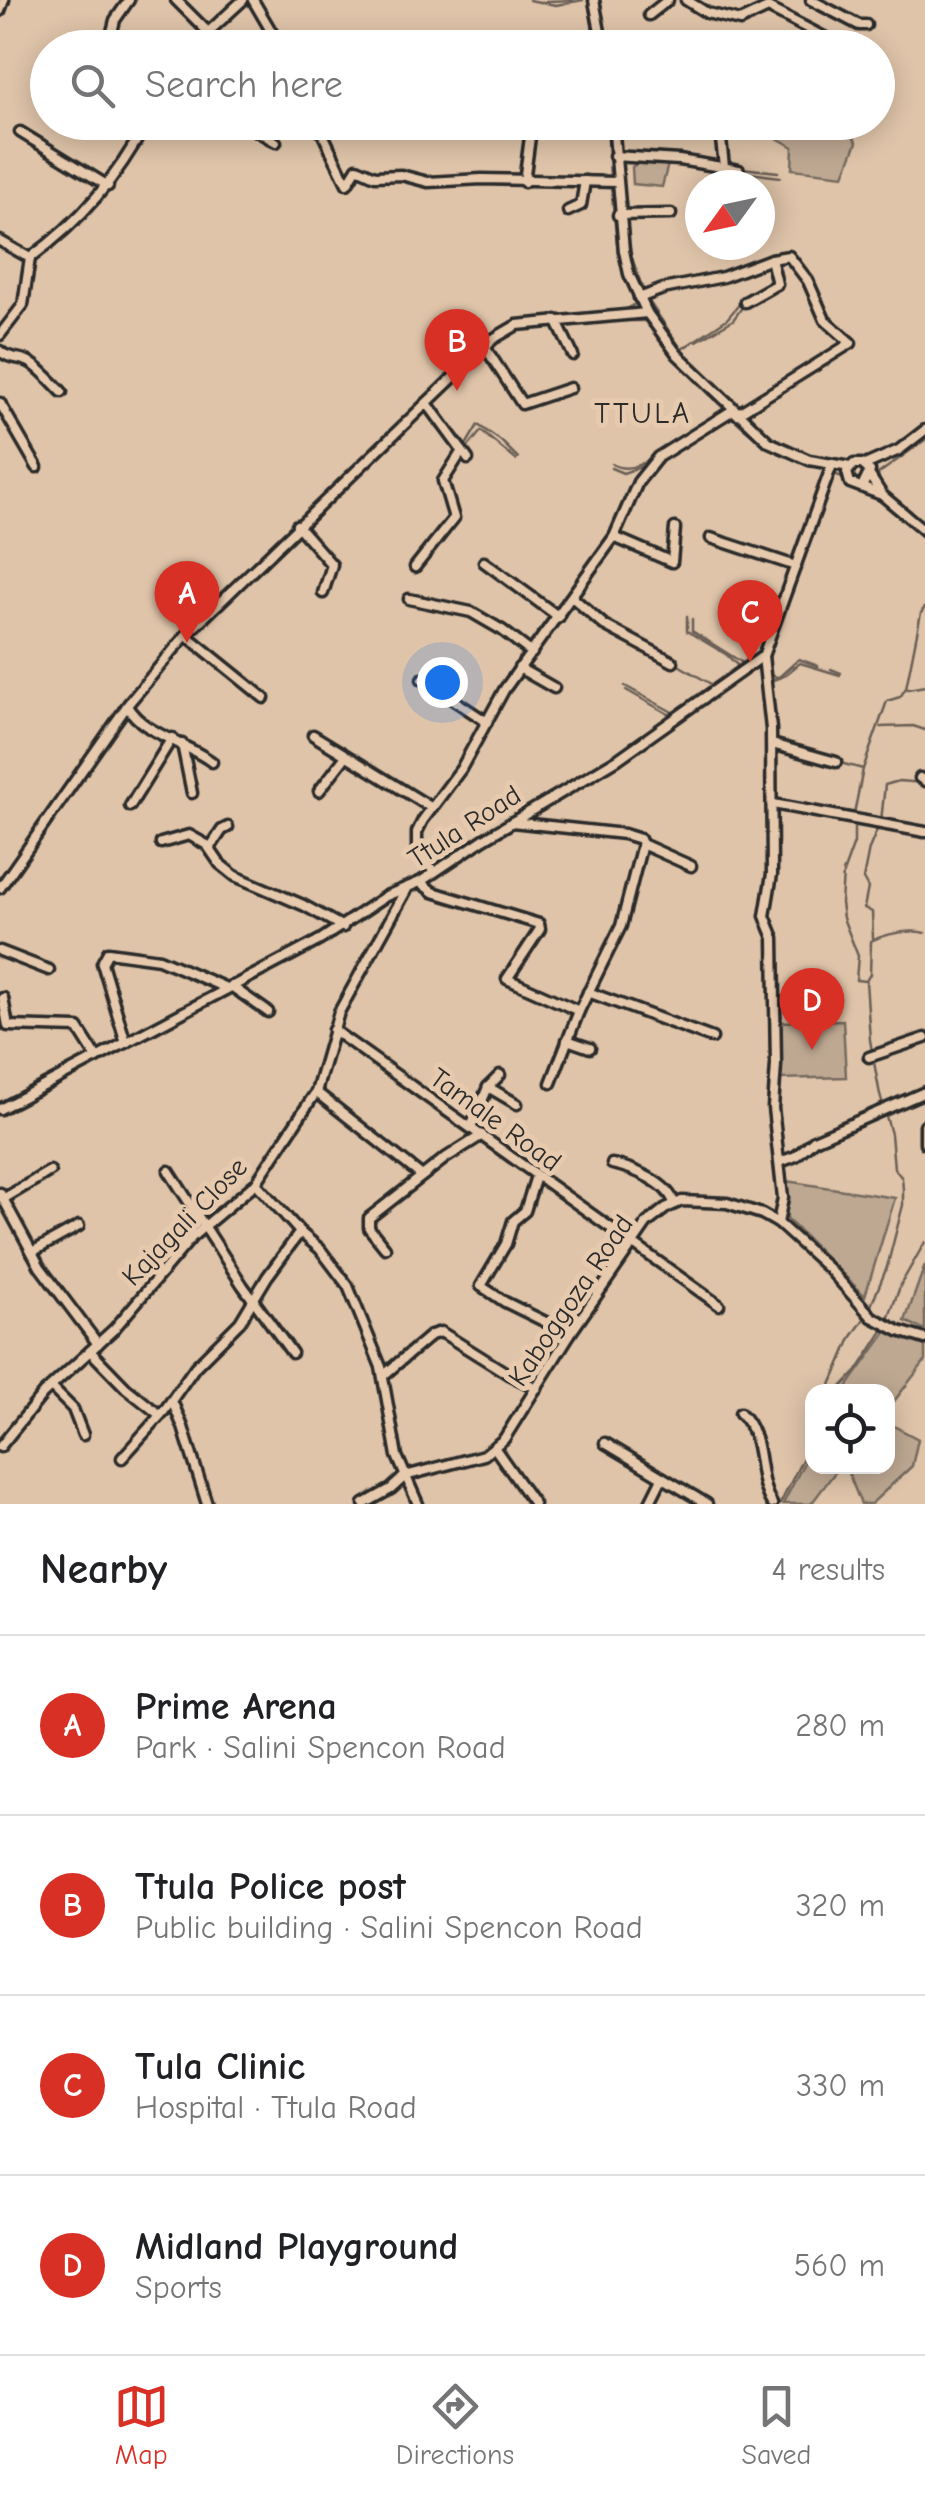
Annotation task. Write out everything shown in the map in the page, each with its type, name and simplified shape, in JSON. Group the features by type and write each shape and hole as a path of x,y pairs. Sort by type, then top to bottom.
{"street":[{"path":"0,12 4,0"},
{"path":"112,30 129,0"},
{"path":"176,0 205,30"},
{"path":"207,30 243,0"},
{"path":"253,0 270,30"},
{"path":"594,0 600,30"},
{"path":"649,15 668,0"},
{"path":"686,0 707,13 740,20 768,8 810,30"},
{"path":"811,0 866,25"},
{"path":"20,132 30,138"},
{"path":"33,140 108,186"},
{"path":"0,335 23,304 30,258 68,229 108,186 135,140"},
{"path":"272,140 276,142"},
{"path":"325,140 347,184 358,168 375,176 401,175 428,182 616,182"},
{"path":"524,182 530,140"},
{"path":"614,140 618,215 629,274 646,313 677,354 755,432 782,450 848,471 854,485 882,494 925,530"},
{"path":"721,140 724,166"},
{"path":"614,156 679,160 740,170"},
{"path":"568,211 581,205 585,181"},
{"path":"618,215 671,214"},
{"path":"1,240 30,258"},
{"path":"434,872 420,854 417,832 462,769 519,668 559,618 614,536 648,467 658,457 850,343 818,310 808,281 792,258 775,258"},
{"path":"639,298 663,288 724,277 768,260"},
{"path":"746,302 777,284 771,260"},
{"path":"0,888 128,706 186,635 485,347 510,327 646,313"},
{"path":"556,320 574,355"},
{"path":"485,347 522,404 570,388"},
{"path":"0,351 6,357 27,360 62,392"},
{"path":"0,403 37,467"},
{"path":"415,566 454,518 442,487 445,476 465,455 427,403"},
{"path":"863,485 868,471 925,430"},
{"path":"848,471 856,463 868,471 882,494"},
{"path":"778,1223 782,1198 773,1108 774,938 765,916 772,874 772,744 763,656 832,466"},
{"path":"298,525 332,566 323,593"},
{"path":"614,536 669,562 674,557 674,528"},
{"path":"711,538 796,566"},
{"path":"484,562 559,618"},
{"path":"572,597 604,625 673,662"},
{"path":"409,599 472,612 532,652"},
{"path":"186,635 264,698"},
{"name":"Ttula Road","path":"0,1109 342,928 374,902 420,882 618,758 763,656"},
{"path":"519,668 554,688"},
{"path":"422,680 487,722"},
{"path":"128,706 144,723 212,762"},
{"path":"313,735 432,808"},
{"path":"130,806 172,738"},
{"path":"182,744 192,793"},
{"path":"772,744 836,762"},
{"path":"319,791 346,756"},
{"path":"773,804 925,832"},
{"path":"512,822 624,834 691,866"},
{"path":"210,848 222,830 228,828"},
{"path":"161,843 190,835 210,848 234,876 302,905 342,928"},
{"path":"551,1083 579,1010 621,926 642,844"},
{"path":"420,882 434,892 539,924 540,929 507,979 579,1010"},
{"name":"Kajagali Close","path":"0,1448 4,1434 94,1347 204,1227 256,1182 316,1092 339,1012 407,889"},
{"path":"0,952 49,970"},
{"path":"126,1043 102,963 108,952 159,959 229,987 268,1012"},
{"path":"588,992 712,1038"},
{"path":"3,998 8,1026 78,1028 97,1058"},
{"name":"Tamale Road","path":"332,1030 719,1305"},
{"path":"872,1057 925,1038"},
{"path":"567,1040 590,1048"},
{"path":"471,1127 488,1087 500,1076"},
{"path":"488,1087 517,1104"},
{"path":"316,1092 422,1176"},
{"path":"780,1162 796,1156 814,1140 925,1092"},
{"path":"925,1125 925,1143"},
{"path":"384,1248 369,1228 368,1220 482,1135"},
{"path":"612,1164 628,1168 668,1190 674,1203 693,1199 727,1203 762,1214 778,1223 830,1270 870,1314 899,1331 925,1338"},
{"path":"50,1171 2,1196 32,1252 94,1347 126,1388 160,1415"},
{"path":"169,1171 292,1353"},
{"path":"536,1176 525,1211 513,1221 506,1244 481,1286 504,1302 570,1334"},
{"path":"256,1182 300,1232 320,1248 348,1286 384,1375 397,1456 418,1504"},
{"name":"Kaboggoza Road","path":"405,1476 484,1456 510,1433 570,1334 632,1244 657,1214 674,1203"},
{"path":"32,1252 79,1226"},
{"path":"122,1458 172,1401 195,1367 240,1322 300,1232"},
{"path":"384,1375 431,1335 441,1332 537,1388"},
{"path":"50,1387 78,1417 83,1435"},
{"path":"172,1401 207,1504"},
{"path":"740,1413 754,1431 762,1485 772,1504"},
{"path":"606,1442 708,1504"},
{"path":"494,1447 534,1504"},
{"path":"364,1504 405,1476"},
{"path":"648,1504 662,1478"}],"shaded area":[{"path":"780,140 857,142 844,175 792,169 793,147"},
{"path":"639,162 668,164 662,187 633,184 632,167"},
{"path":"843,1020 846,1077 780,1079 778,1022"},
{"path":"786,1181 895,1198 865,1296 787,1219"},
{"path":"925,1265 925,1330 905,1321"},
{"path":"887,1331 925,1346 925,1361 895,1400 895,1384 849,1384"},
{"path":"895,1427 918,1439 912,1466 871,1504 861,1504 849,1474 895,1474"},
{"path":"805,1461 805,1474 834,1474 811,1504 783,1504"}],"waterway":[{"path":"529,0 556,5 583,0"},
{"path":"546,1 573,0"},
{"path":"599,0 602,11"},
{"path":"588,1 593,30"},
{"path":"206,30 220,17"},
{"path":"603,17 604,22"},
{"path":"608,140 610,177"},
{"path":"620,140 624,211"},
{"path":"742,168 778,172"},
{"path":"775,176 780,177"},
{"path":"611,185 618,254 635,304 622,312"},
{"path":"625,219 631,255 644,293"},
{"path":"648,300 680,347"},
{"path":"682,349 727,319 741,302"},
{"path":"697,341 733,320 743,306"},
{"path":"528,320 585,315"},
{"path":"600,321 645,321 675,360 726,411"},
{"path":"493,335 515,322"},
{"path":"840,328 854,343"},
{"path":"732,417 770,446 839,476 860,490"},
{"path":"462,445 466,445 478,425 518,458"},
{"path":"465,451 481,431 516,460"},
{"path":"689,442 704,433"},
{"path":"925,440 878,474 890,496 925,524"},
{"path":"612,464 629,467 656,455"},
{"path":"611,468 623,473 646,465"},
{"path":"877,496 925,537"},
{"path":"770,676 768,656 824,497"},
{"path":"620,534 634,500"},
{"path":"790,562 815,500"},
{"path":"595,570 617,541"},
{"path":"783,590 789,565"},
{"path":"854,814 863,769 887,701 900,697 906,688 925,607"},
{"path":"687,616 687,631 727,655 741,669"},
{"path":"692,619 692,631 746,665"},
{"path":"771,676 779,677 799,659 818,666"},
{"path":"675,663 716,687"},
{"path":"770,685 770,681 800,663 840,675"},
{"path":"831,669 841,673"},
{"path":"625,686 676,714"},
{"path":"908,689 925,686"},
{"path":"626,690 672,716"},
{"path":"656,736 670,726"},
{"path":"881,727 913,726 925,730"},
{"path":"840,763 863,769"},
{"path":"881,821 885,785 899,781 924,783"},
{"path":"854,823 854,843 843,873 841,903 858,956 856,980 865,981"},
{"path":"873,938 872,912 864,908 868,888 863,879 879,825"},
{"path":"775,826 775,877"},
{"path":"870,1308 887,1267 903,1205 902,1178 894,1168 891,1134 870,1040 866,981 870,974 871,941 898,933 925,933"},
{"path":"917,1036 925,1033"},
{"path":"887,1322 901,1284 925,1242"},
{"path":"831,1384 851,1338 866,1316"},
{"path":"845,1384 885,1328"},
{"path":"780,1504 805,1454"}],"place":[{"name":"Ttula Police post","path":"457,391"},
{"name":"Prime Arena","path":"187,643"},
{"name":"Tula Clinic","path":"750,662"},
{"name":"Midland Playground","path":"812,1050"}],"district":[{"name":"TTULA","path":"643,413"}]}
